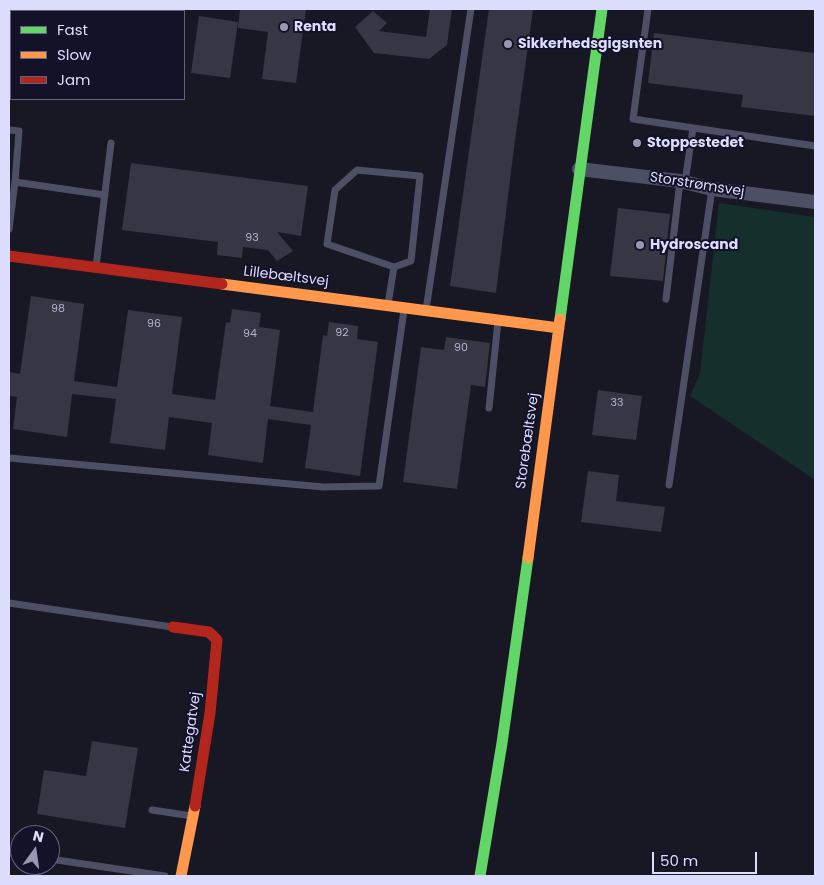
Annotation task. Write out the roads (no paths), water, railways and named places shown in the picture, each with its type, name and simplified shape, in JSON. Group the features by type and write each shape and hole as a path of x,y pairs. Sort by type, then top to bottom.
{"street":[{"name":"Storebæltsvej","path":"480,876 505,727 602,9"},
{"name":"Storstrømsvej","path":"579,169 683,181 712,189 815,202"},
{"name":"Lillebæltsvej","path":"9,256 559,328"},
{"name":"Kattegatvej","path":"173,627 210,632 217,640 210,713 181,876"}],"lane":[{"path":"426,310 471,9"},
{"path":"648,9 634,119 815,146"},
{"path":"666,299 692,128"},
{"path":"9,130 19,131 9,224"},
{"path":"96,267 111,143"},
{"path":"357,170 420,176 410,261 394,267 327,244 335,190 357,170"},
{"path":"15,182 105,194"},
{"path":"669,485 712,189"},
{"path":"388,305 394,267"},
{"path":"9,458 323,487 379,486 404,307"},
{"path":"489,408 498,319"},
{"path":"9,603 173,627"},
{"path":"152,810 193,816"},
{"path":"60,860 166,876"}],"place":[{"name":"Renta","path":"284,27"},
{"name":"Sikkerhedsgigsnten","path":"508,44"},
{"name":"Stoppestedet","path":"637,143"},
{"name":"Hydroscand","path":"640,245"}]}
